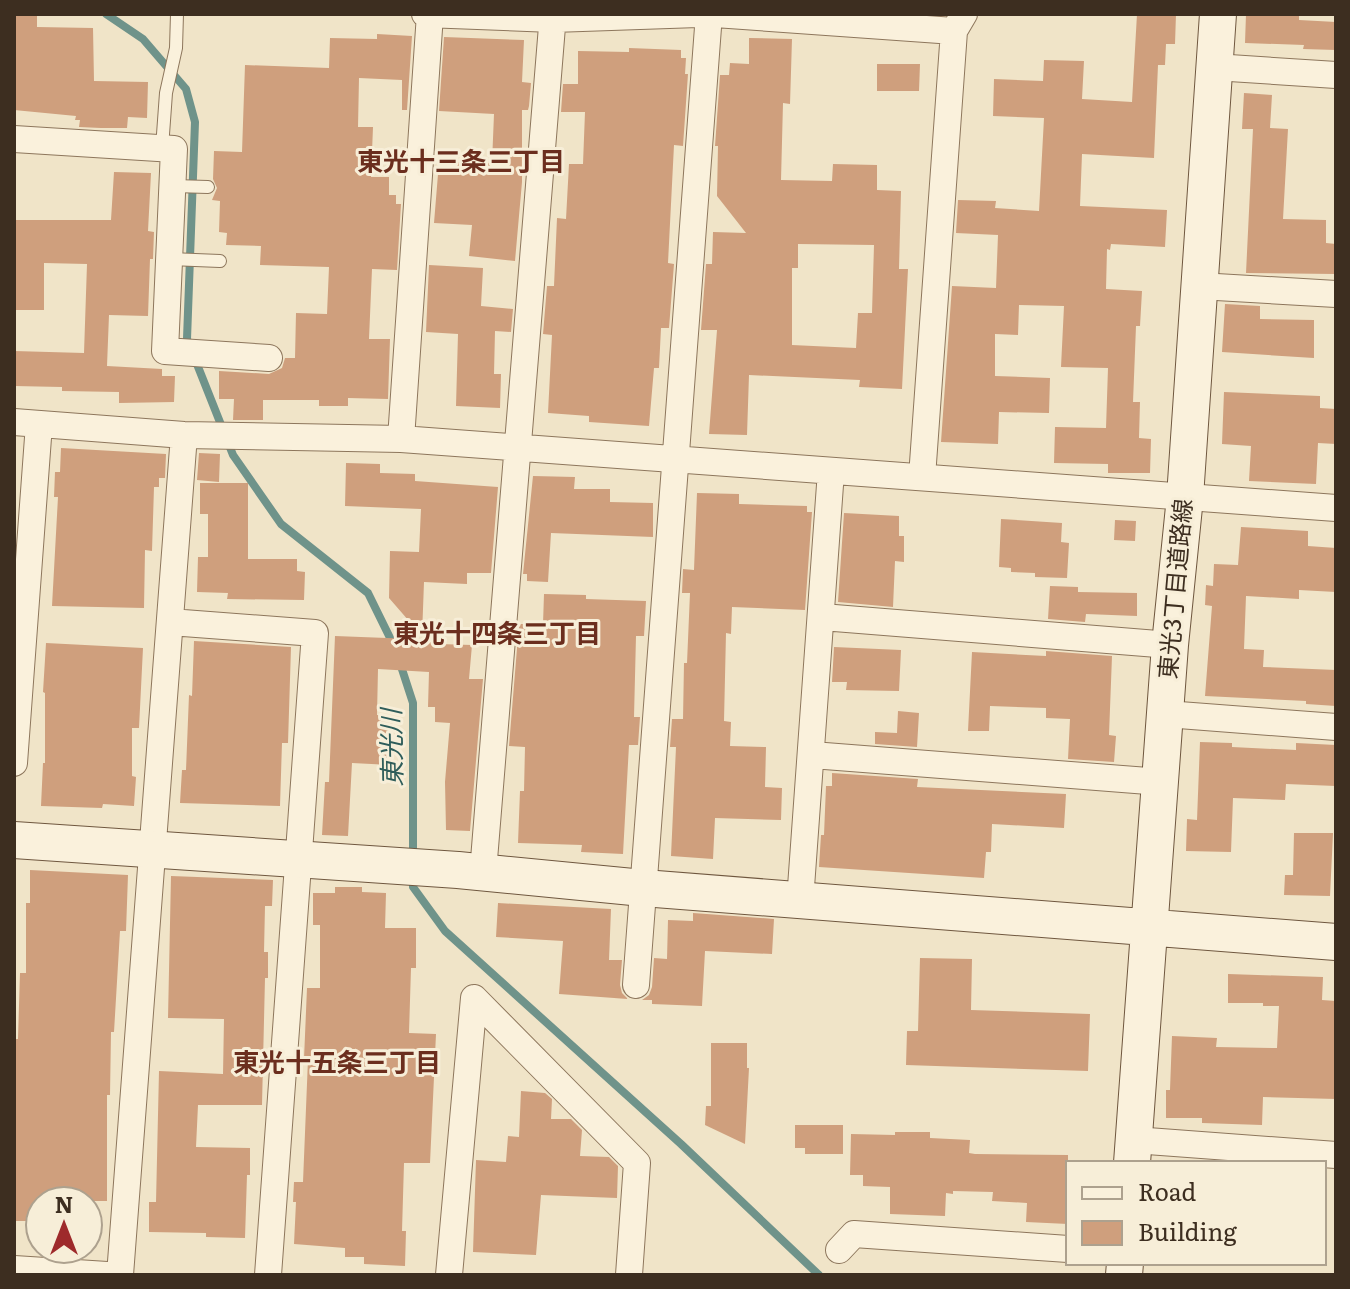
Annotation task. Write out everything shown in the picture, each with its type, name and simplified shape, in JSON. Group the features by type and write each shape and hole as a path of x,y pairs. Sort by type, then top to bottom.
{"street":[{"path":"401,439 428,14 553,17 698,14"},
{"path":"636,985 712,14 959,22 922,477"},
{"name":"東光3丁目道路線","path":"1133,1151 1152,928 1170,645 1185,497 1218,14"},
{"path":"470,871 519,448 553,17"},
{"path":"1214,67 1336,75"},
{"path":"14,139 174,149 178,186 165,351 269,358"},
{"path":"1199,286 1336,294"},
{"path":"14,763 26,423 236,437 401,439 1336,508"},
{"path":"120,1275 170,622 195,435"},
{"path":"800,901 831,471"},
{"path":"822,617 1170,645"},
{"path":"170,622 315,633 268,1275"},
{"path":"1166,714 1336,727"},
{"path":"812,755 1161,782"},
{"path":"14,840 470,871 800,901 1336,942"},
{"path":"449,1275 474,998 637,1163 629,1275"},
{"path":"1133,1151 1336,1155"},
{"path":"839,1250 854,1234 1066,1249"},
{"path":"14,1269 107,1275"}],"lane":[{"path":"162,148 166,93 176,48 177,14"},
{"path":"178,186 205,187"},
{"path":"174,259 220,261"}],"building":[{"path":"14,14 37,14 37,27 93,28 94,81 148,82 147,118 128,117 127,128 79,127 80,120 75,120 76,116 14,110"},
{"path":"1137,14 1176,14 1175,44 1166,44 1165,65 1158,65 1154,158 1082,154 1080,206 1167,210 1165,247 1111,244 1110,250 1107,249 1106,289 1142,291 1140,326 1136,326 1133,402 1140,402 1139,438 1151,439 1150,473 1108,473 1108,464 1054,463 1055,427 1106,428 1108,368 1061,367 1064,306 1019,305 1018,335 995,334 995,376 1050,378 1049,413 999,412 998,444 941,442 952,286 996,288 998,235 956,233 958,200 996,201 995,208 1039,211 1044,118 993,116 994,79 1043,81 1044,60 1084,61 1082,99 1132,102"},
{"path":"1246,14 1299,14 1299,20 1336,22 1336,50 1303,49 1304,45 1245,43"},
{"path":"377,34 412,36 407,110 402,110 402,80 359,78 358,127 373,127 371,177 389,177 389,195 396,195 396,204 401,204 397,270 372,269 369,339 390,339 388,399 348,398 348,406 319,406 319,400 263,400 263,420 233,420 234,399 219,399 219,371 269,374 282,368 285,358 295,358 296,313 327,314 329,267 260,265 261,246 226,245 227,233 219,232 220,201 212,200 217,188 213,179 214,151 242,152 245,65 329,68 330,38 377,39"},
{"path":"444,37 524,40 522,82 531,83 528,110 522,110 522,182 515,261 469,256 472,225 434,223 439,162 492,163 494,114 439,111"},
{"path":"749,38 792,39 790,104 783,103 781,180 832,181 833,164 877,165 877,190 901,191 899,269 908,269 902,389 859,387 860,380 749,375 747,435 709,434 717,330 701,330 706,264 712,264 713,232 746,233 717,196 718,146 715,146 720,75 729,75 730,63 749,64","holes":["798,244 874,245 872,313 858,313 856,348 792,345 792,268 798,268"]},
{"path":"629,48 681,50 681,58 686,58 685,74 688,74 683,146 674,145 668,263 674,264 669,328 661,328 659,368 654,368 649,426 589,422 589,416 548,413 552,335 543,334 547,286 554,286 557,218 566,219 569,164 583,164 585,112 561,112 563,84 578,84 578,51 629,52"},
{"path":"877,64 920,64 919,91 877,91"},
{"path":"1244,93 1272,95 1270,128 1288,129 1283,219 1326,220 1326,243 1336,244 1336,274 1246,273 1253,129 1242,129"},
{"path":"114,172 151,173 148,231 154,232 148,316 109,315 107,366 162,369 162,376 175,376 174,402 119,403 119,392 14,386 14,351 84,353 87,264 44,263 44,310 14,310 14,220 111,220"},
{"path":"429,265 483,268 481,306 513,309 511,332 495,331 494,374 501,374 500,408 456,406 458,334 426,332"},
{"path":"1225,304 1260,306 1260,319 1314,320 1314,358 1222,352"},
{"path":"1224,392 1320,396 1320,408 1336,409 1336,444 1318,443 1316,484 1249,481 1251,446 1222,444"},
{"path":"61,448 166,454 165,478 159,478 159,487 154,487 152,551 145,550 144,608 52,606 58,497 54,497 55,472 60,472"},
{"path":"199,453 220,454 219,482 197,480"},
{"path":"346,463 380,464 380,473 415,474 415,481 498,487 491,573 467,573 467,584 424,582 422,636 389,598 390,551 419,552 421,509 345,506"},
{"path":"533,476 575,477 574,489 610,489 610,502 653,503 653,537 551,533 548,582 527,581 527,574 523,574"},
{"path":"200,483 248,483 248,559 297,559 297,571 305,572 304,600 227,599 228,593 197,592 198,557 208,557 208,514 200,514"},
{"path":"697,493 739,494 739,504 807,506 807,512 812,512 805,610 732,607 731,634 726,633 724,721 731,722 730,746 766,747 765,787 782,788 781,820 715,818 713,859 671,856 676,747 670,747 672,719 683,719 690,593 682,593 683,569 694,570"},
{"path":"844,513 899,516 899,536 904,536 904,562 895,561 893,607 838,602"},
{"path":"1001,519 1062,523 1061,542 1069,543 1067,578 1035,577 1035,573 1011,572 1011,568 999,567"},
{"path":"1115,520 1136,521 1135,541 1114,540"},
{"path":"1241,527 1308,531 1308,546 1336,548 1336,592 1299,590 1299,599 1246,596 1244,649 1264,650 1263,667 1336,670 1336,706 1306,704 1306,701 1205,696 1212,606 1205,605 1206,585 1213,586 1214,564 1238,565"},
{"path":"1050,586 1078,587 1078,592 1137,593 1137,616 1086,614 1085,622 1048,619"},
{"path":"544,594 646,601 644,636 636,636 634,717 640,717 638,745 629,745 623,854 581,852 582,845 518,843 525,747 509,746 519,624 543,624"},
{"path":"335,636 439,640 438,644 472,645 469,679 483,679 470,831 446,830 445,782 450,723 435,722 435,707 428,707 429,672 378,669 377,715 393,716 391,765 352,763 348,836 322,835 325,782 329,782"},
{"path":"194,641 291,647 288,743 282,743 280,806 180,803 182,770 186,770"},
{"path":"46,643 143,648 139,728 132,728 132,776 136,777 134,806 41,806 45,763 43,692"},
{"path":"834,647 901,650 899,691 846,690 847,682 832,682"},
{"path":"1046,651 1112,656 1109,735 1116,736 1114,762 1068,759 1070,719 1046,718 1046,708 990,706 989,731 968,731 972,652 1046,656"},
{"path":"898,711 919,713 917,747 875,744 875,732 897,733"},
{"path":"1200,742 1296,750 1296,743 1336,745 1336,786 1286,784 1285,800 1233,798 1231,852 1186,851 1187,819 1197,820"},
{"path":"832,773 918,779 917,787 1066,794 1064,828 992,824 991,852 986,852 984,878 819,867 826,786 832,786"},
{"path":"1294,833 1333,833 1330,896 1284,895 1285,875 1293,875"},
{"path":"30,870 128,875 126,931 120,931 114,1032 111,1032 110,1095 107,1095 107,1201 104,1201 104,1185 24,1185 24,1221 14,1221 16,1039 20,973 26,973 26,903 30,903"},
{"path":"171,876 273,880 272,906 265,906 264,952 268,952 268,978 265,978 262,1105 198,1105 196,1147 250,1148 245,1238 206,1237 206,1233 149,1232 149,1202 156,1202 159,1071 223,1074 224,1019 168,1018"},
{"path":"335,887 362,887 362,892 386,893 385,928 416,928 416,968 411,968 409,1033 436,1034 430,1163 404,1163 402,1231 406,1231 405,1266 364,1264 364,1257 345,1257 345,1248 294,1244 294,1182 303,1182 308,1059 304,1059 307,988 320,988 320,925 313,925 313,893 335,893"},
{"path":"498,903 611,909 609,960 622,960 620,985 628,999 559,994 563,941 496,937"},
{"path":"693,913 774,919 772,954 705,951 702,1006 652,1004 652,1000 642,1000 649,995 652,987 654,958 667,959 668,920 693,921"},
{"path":"920,958 972,959 971,1010 1090,1014 1088,1071 906,1065 907,1031 918,1031"},
{"path":"1228,974 1323,977 1322,1000 1336,1001 1336,1099 1263,1097 1262,1125 1202,1123 1202,1118 1166,1118 1172,1036 1217,1038 1216,1047 1277,1048 1279,1006 1228,1003"},
{"path":"711,1043 747,1043 749,1068 745,1144 705,1125 706,1106 711,1106"},
{"path":"521,1091 545,1093 552,1099 551,1119 571,1119 582,1130 580,1156 609,1157 618,1166 617,1198 541,1195 536,1255 473,1252 476,1160 506,1162 508,1136 519,1137"},
{"path":"795,1125 843,1125 843,1154 805,1154 805,1148 795,1148"},
{"path":"895,1132 930,1132 930,1138 970,1140 969,1153 975,1154 1068,1155 1066,1224 1026,1222 1027,1203 992,1201 993,1192 946,1193 945,1216 890,1214 890,1187 863,1186 863,1175 850,1175 851,1134 895,1135"}],"waterway":[{"name":"東光川","path":"106,14 143,39 186,89 195,122 187,339 233,455 281,524 368,593 395,648"},
{"name":"東光川","path":"399,660 413,703 413,857"},
{"name":"東光川","path":"413,874 413,887 445,931 681,1144 819,1275"}],"district":[{"name":"東光十三条三丁目","path":"461,162"},
{"name":"東光十四条三丁目","path":"497,634"},
{"name":"東光十五条三丁目","path":"337,1063"}]}
